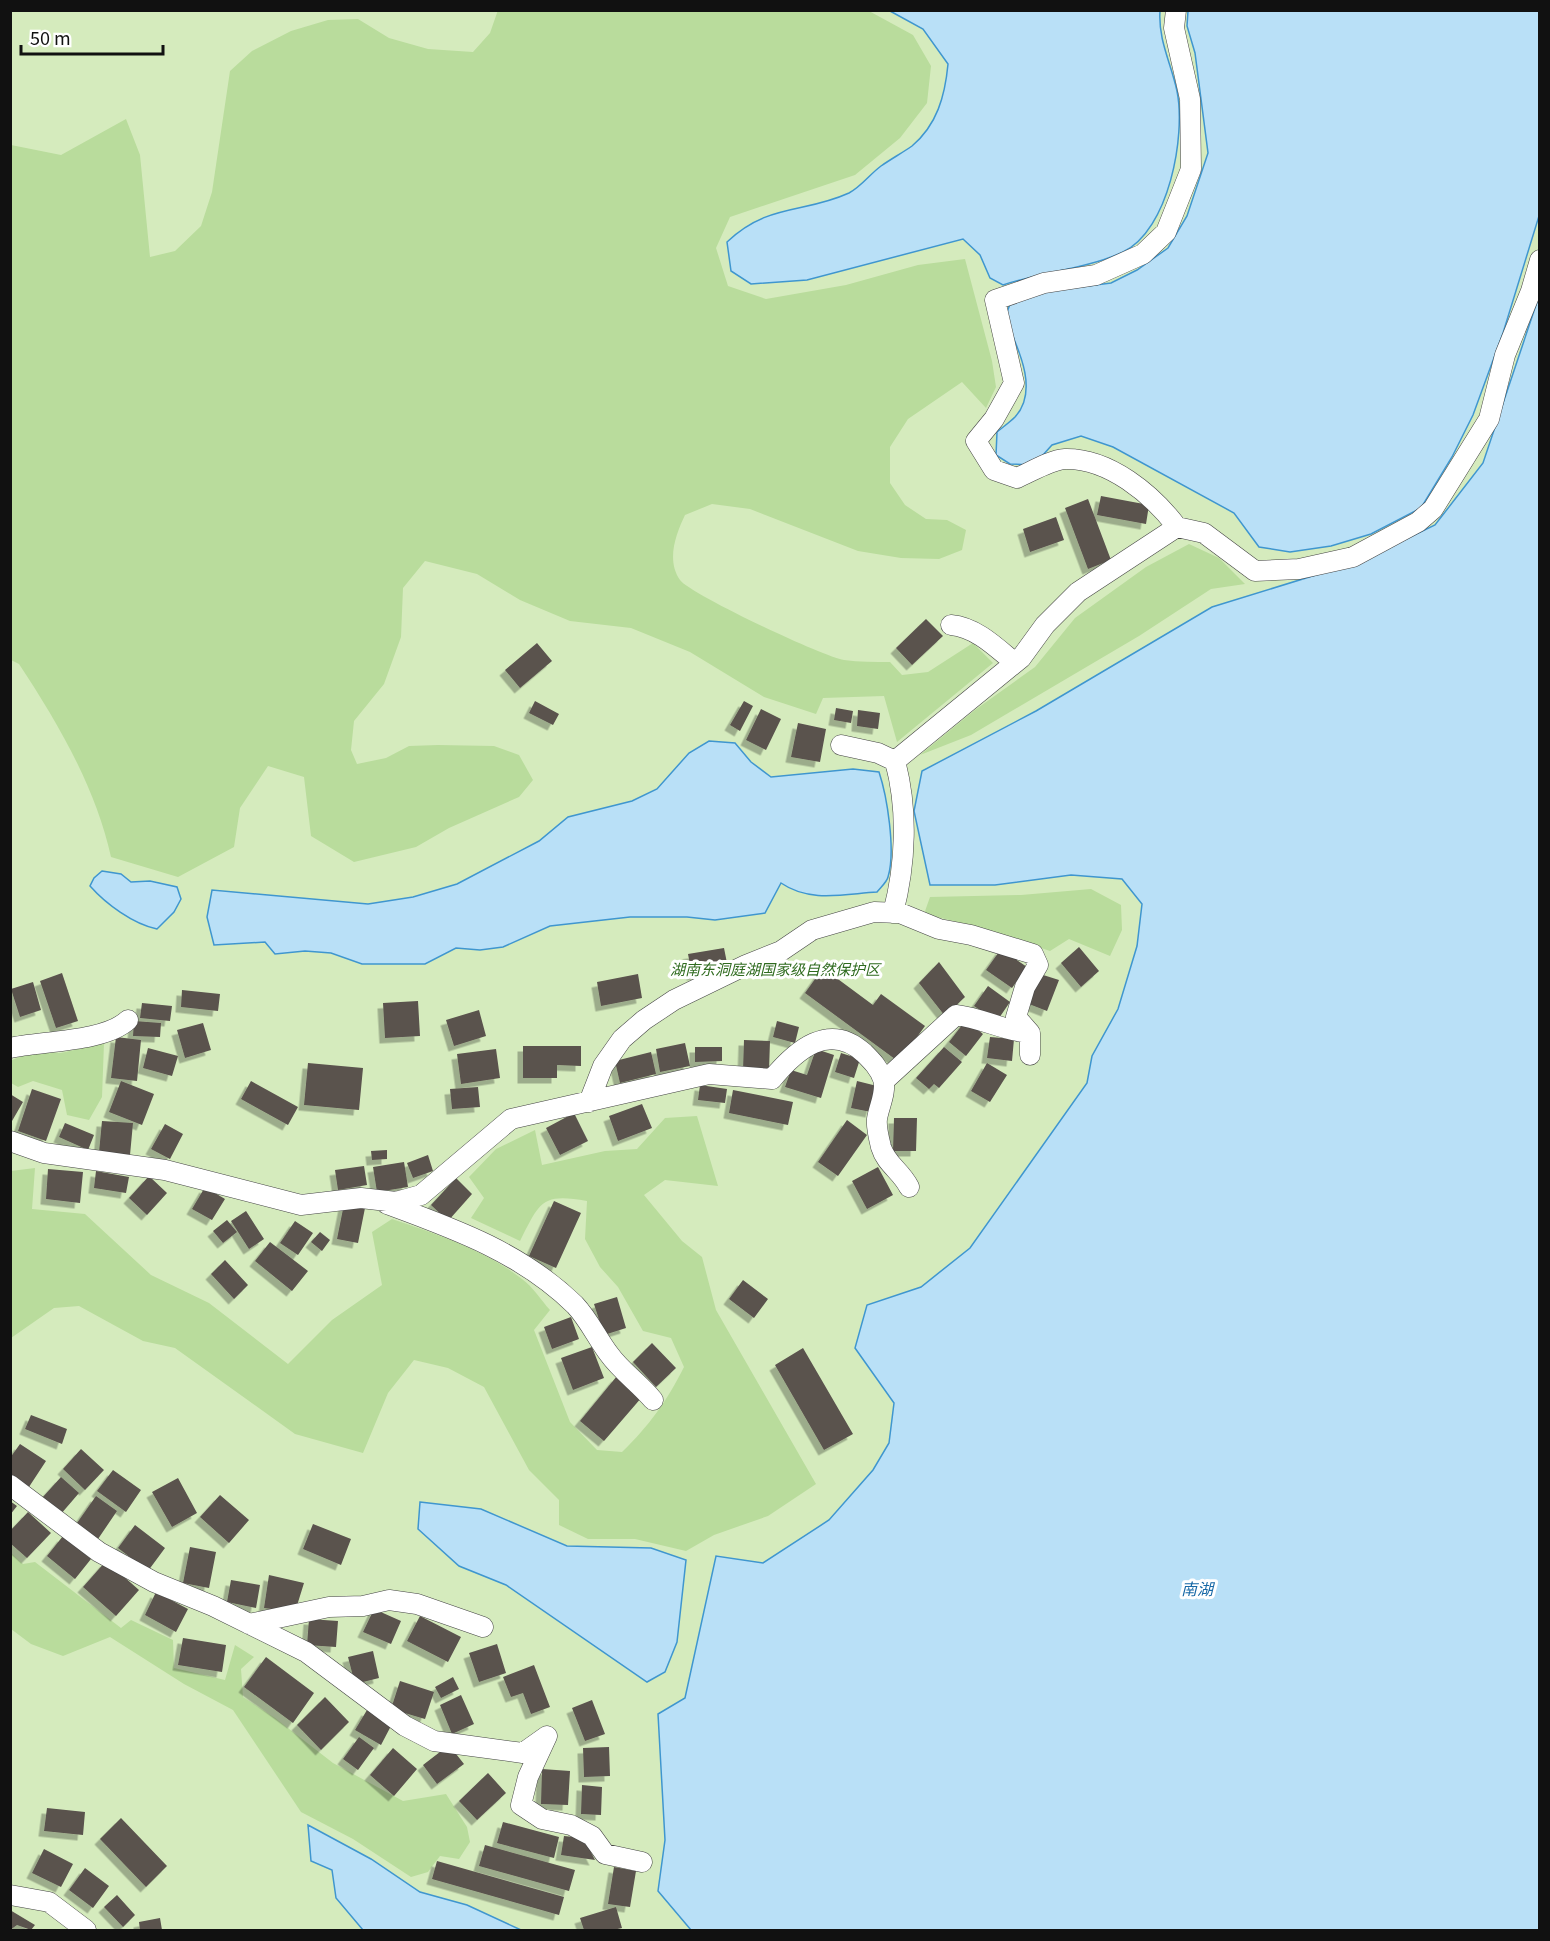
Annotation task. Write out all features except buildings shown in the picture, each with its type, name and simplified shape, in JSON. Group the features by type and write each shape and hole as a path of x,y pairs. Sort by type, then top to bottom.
{"street":[{"path":"1176,10 1174,28 1190,99 1191,169 1166,232 1143,254 1096,275 1044,283 995,300 1014,383 994,419 976,441 994,470 1017,478 1062,459 1090,461 1128,480 1160,505 1177,527 1204,533 1255,572 1299,569 1353,557 1418,522 1433,509 1489,419 1504,355 1531,291 1539,260"},
{"path":"895,761 1015,663 1045,625 1078,592 1177,527"},
{"path":"951,625 960,626 987,640 1015,663"},
{"path":"841,745 878,753 895,761 903,790 900,886 894,913"},
{"path":"589,1102 603,1066 622,1039 674,1000 746,965 781,951 812,930 874,912 894,913 939,929 971,935 1033,954 1038,965 1025,987 1016,1017 1030,1033 1030,1055"},
{"path":"884,1081 956,1015 973,1017 1010,1032 1030,1033"},
{"path":"10,1048 36,1042 70,1041 101,1032 128,1020"},
{"path":"10,1154 44,1153 165,1170 301,1205 361,1198 396,1202 421,1195 511,1119 709,1074 772,1079 783,1065 806,1046 829,1038 842,1039 860,1050 876,1065 884,1081 877,1120 880,1145 887,1162 902,1174 909,1188"},
{"path":"10,1141 44,1153"},
{"path":"376,1200 463,1232 506,1252 537,1272 576,1306 609,1356 653,1400"},
{"path":"10,1485 99,1552 154,1582 306,1652 405,1726 434,1741 523,1753 547,1736 528,1777 521,1805 542,1819 571,1825 592,1836 604,1854 642,1862"},
{"path":"249,1624 329,1608 363,1606 389,1600 417,1604 483,1627"},
{"path":"10,1894 49,1902 86,1930"}],"green space":[{"path":"498,10 869,11 913,35 931,66 927,103 900,138 855,175 730,217 716,248 728,286 766,299 846,285 918,265 965,259 992,361 996,387 986,408 962,382 908,419 890,447 890,483 905,505 926,519 947,520 966,530 962,550 939,559 901,558 858,551 750,509 712,504 685,515 674,547 674,564 680,580 707,598 758,624 831,656 850,661 890,662 902,675 928,672 973,643 993,663 897,742 884,696 823,698 816,714 764,697 690,652 631,628 570,621 520,600 477,574 425,561 403,588 401,637 384,684 354,721 351,750 357,764 386,758 409,746 494,746 519,755 533,780 519,797 449,828 416,847 354,862 311,836 304,777 268,766 240,808 234,847 178,877 111,857 96,806 74,757 48,709 19,664 11,660 11,145 61,155 126,119 140,155 150,257 175,251 201,226 212,192 230,71 252,51 291,31 328,20 358,19 389,38 428,49 473,52 490,33"},
{"name":"湖南东洞庭湖国家级自然保护区","path":"11,11 1539,11 1539,1930 11,1930"},
{"path":"1189,544 1219,558 1245,584 1211,589 1139,636 971,735 920,755 975,710 1035,667 1075,618 1146,567"},
{"path":"1091,889 1121,905 1122,930 1110,956 1069,939 1050,951 979,927 924,914 930,897 1021,895"},
{"path":"104,1043 102,1097 89,1120 67,1115 62,1090 33,1081 18,1087 11,1083 10,1061 31,1052 61,1053"},
{"path":"697,1116 718,1186 665,1180 644,1195 682,1241 702,1257 716,1310 816,1484 768,1516 714,1535 686,1551 635,1539 588,1539 559,1525 559,1500 529,1470 484,1387 448,1368 414,1360 388,1393 363,1453 295,1434 175,1348 143,1341 79,1306 54,1308 11,1338 11,1171 35,1168 32,1209 85,1214 151,1275 209,1303 288,1364 332,1320 382,1285 372,1232 392,1219 476,1251 508,1269 530,1286 550,1310 534,1330 570,1422 597,1450 622,1452 657,1412 684,1367 671,1338 643,1331 618,1287 600,1267 585,1239 587,1201 560,1198 544,1203 532,1217 520,1241 471,1218 484,1198 469,1177 496,1149 535,1130 542,1165 605,1151 637,1149 665,1118"},
{"path":"11,1553 23,1564 35,1562 121,1628 131,1620 173,1640 174,1668 225,1680 235,1645 254,1657 241,1669 243,1697 275,1718 333,1763 403,1801 446,1794 467,1827 470,1842 459,1859 440,1856 428,1872 411,1877 353,1839 301,1812 233,1710 184,1684 110,1637 63,1656 31,1644 11,1629"}],"water":[{"path":"890,11 1160,11 1163,42 1177,91 1179,132 1171,180 1163,203 1152,224 1139,241 1109,258 1003,285 990,278 980,255 963,239 807,280 751,284 731,271 727,242 742,230 771,215 832,200 849,193 881,166 912,146 928,129 942,98 948,64 923,29"},
{"path":"1188,11 1539,11 1539,216 1503,333 1473,415 1452,457 1421,508 1371,534 1331,546 1290,552 1259,547 1234,513 1113,447 1081,436 1052,445 1034,465 1010,464 996,455 997,432 1015,417 1026,394 1024,368 1005,318 1010,304 1041,292 1111,283 1137,270 1168,248 1187,216 1208,153 1195,53 1187,26"},
{"name":"南湖","path":"1539,296 1539,1930 691,1930 658,1891 665,1840 658,1714 685,1698 716,1556 763,1563 829,1520 873,1470 889,1443 894,1403 855,1348 867,1305 921,1287 970,1248 1087,1083 1092,1056 1118,1009 1137,946 1142,904 1122,879 1071,875 995,885 930,885 914,811 922,771 1036,711 1212,607 1361,561 1435,525 1483,463"},
{"path":"709,741 735,743 751,762 771,777 853,769 879,772 885,795 891,853 887,879 877,892 815,895 792,889 781,883 765,913 715,920 687,917 630,917 550,926 503,947 480,950 456,948 425,964 362,964 331,953 305,951 275,954 265,942 214,945 207,917 212,890 368,904 413,897 457,884 539,841 568,817 632,801 657,789 689,753"},
{"path":"102,871 121,874 131,882 150,881 177,887 181,899 174,912 157,929 139,923 104,900 90,886 94,878"},
{"path":"420,1502 481,1509 567,1546 651,1548 686,1560 677,1642 665,1672 647,1682 506,1585 459,1566 418,1529"},
{"path":"308,1825 371,1859 420,1892 467,1905 521,1930 363,1930 336,1898 332,1870 311,1861"}]}
